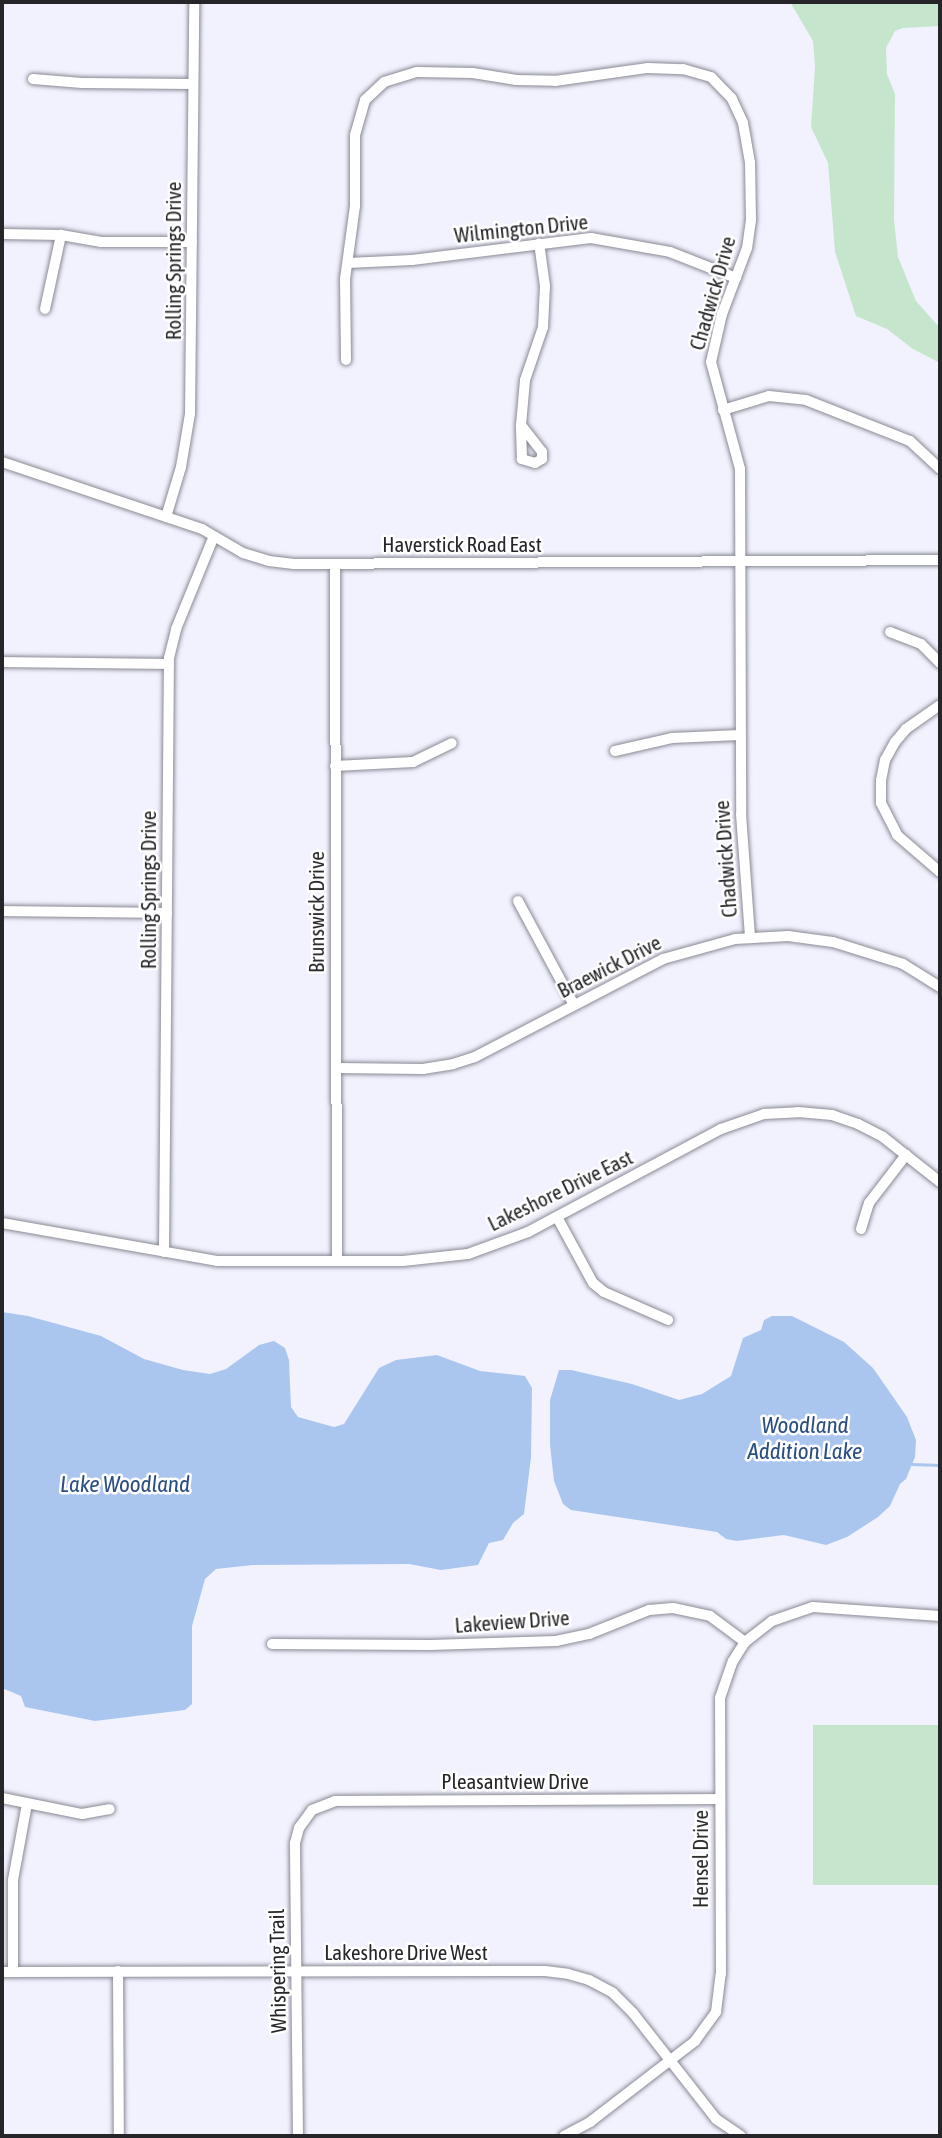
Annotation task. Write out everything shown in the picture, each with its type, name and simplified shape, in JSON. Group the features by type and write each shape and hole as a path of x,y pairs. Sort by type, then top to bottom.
{"street":[{"name":"Rolling Springs Drive","path":"166,517 181,467 190,414 194,2"},
{"name":"Chadwick Drive","path":"346,360 348,263 355,206 357,122 365,100 384,82 417,72 473,73 516,80 555,80 648,68 683,69 711,77 738,110 750,162 751,220 747,248 715,336 711,362 740,469 739,736 743,851 750,937"},
{"path":"33,79 82,83 193,84"},
{"path":"2,234 61,235 101,242 192,242"},
{"path":"45,309 61,235"},
{"name":"Wilmington Drive","path":"348,263 412,260 590,238 670,252 736,278"},
{"path":"521,425 525,380 543,327 545,286 539,243"},
{"path":"723,410 769,396 806,400 910,441 940,469"},
{"name":"Haverstick Road East","path":"2,463 166,517 214,536 243,553 269,561 335,564 940,560"},
{"name":"Rolling Springs Drive","path":"164,1252 169,664 176,629 214,536"},
{"name":"Brunswick Drive","path":"335,564 337,1261"},
{"path":"890,632 921,644 940,663"},
{"path":"2,662 169,664"},
{"path":"940,705 906,729 895,742 885,760 881,780 881,803 897,835 940,872"},
{"path":"615,751 673,737 739,736"},
{"path":"335,766 413,762 452,743"},
{"path":"518,901 574,1005"},
{"path":"2,911 167,913"},
{"name":"Braewick Drive","path":"336,1068 423,1069 453,1064 475,1057 663,959 716,943 750,937 811,937 867,950 903,964 940,987"},
{"name":"Lakeshore Drive East","path":"2,1223 217,1261 403,1261 468,1254 503,1243 557,1217 721,1129 764,1114 798,1112 832,1115 858,1124 906,1155 940,1182"},
{"path":"861,1229 869,1203 906,1155"},
{"path":"557,1217 593,1283 604,1292 668,1320"},
{"path":"745,1642 772,1621 813,1607 940,1616"},
{"name":"Lakeview Drive","path":"272,1644 430,1645 556,1641 589,1634 649,1609 673,1608 710,1616 745,1642"},
{"name":"Hensel Drive","path":"564,2136 590,2122 695,2041 708,2027 720,1998 720,1698 733,1661 745,1642"},
{"path":"2,1798 90,1814 110,1809"},
{"name":"Pleasantview Drive","path":"312,1810 335,1801 719,1799"},
{"path":"7,1972 13,1880 27,1804"},
{"name":"Whispering Trail","path":"298,2136 295,1843 299,1828 312,1810"},
{"path":"118,1971 119,2136"},
{"name":"Lakeshore Drive West","path":"7,1972 568,1974 589,1980 613,1993 633,2012 716,2119 738,2135"}],"green space":[{"path":"790,2 940,2 940,26 895,31 886,48 887,74 895,94 894,220 898,257 916,301 940,328 940,363 913,349 887,329 856,316 835,252 828,163 811,127 815,66 813,41"},
{"path":"813,1725 940,1725 940,1885 813,1885"}],"water":[{"name":"Lake Woodland","path":"2,1312 28,1316 101,1336 144,1359 210,1374 226,1369 259,1345 274,1341 285,1348 289,1360 291,1407 298,1417 334,1427 344,1424 379,1368 396,1360 437,1355 480,1371 525,1376 532,1388 531,1457 524,1514 513,1523 503,1540 489,1543 478,1565 441,1570 409,1564 253,1565 216,1569 205,1579 192,1626 192,1704 185,1710 95,1721 25,1707 21,1696 2,1688"},
{"name":"Woodland Addition Lake","path":"772,1316 792,1316 844,1342 873,1368 907,1417 916,1440 915,1457 890,1506 878,1517 847,1537 826,1545 784,1535 737,1541 726,1539 717,1532 571,1510 563,1504 554,1481 550,1445 550,1400 559,1370 571,1370 632,1384 679,1400 702,1394 731,1376 743,1338 761,1330 764,1320"}],"waterway":[{"path":"912,1464 940,1465"}]}
